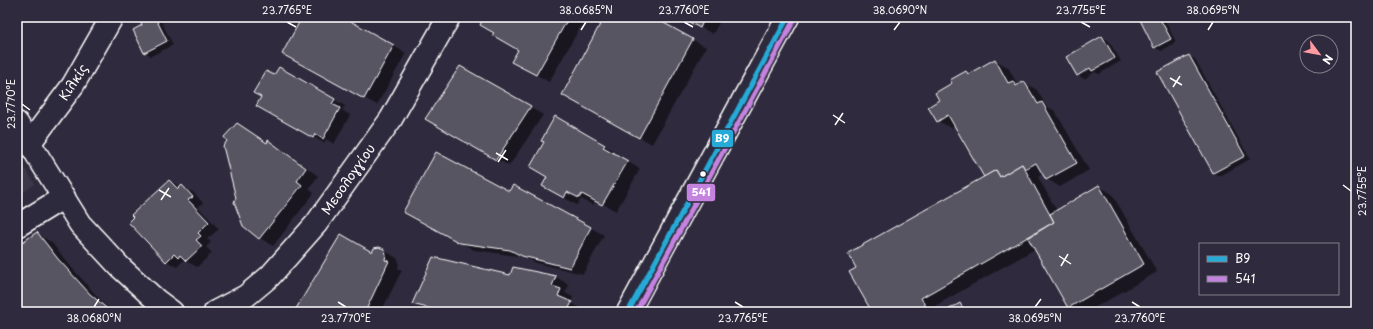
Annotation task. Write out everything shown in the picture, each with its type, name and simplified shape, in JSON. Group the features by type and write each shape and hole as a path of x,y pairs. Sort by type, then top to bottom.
{"street":[{"name":"Κιλκίς","path":"29,144 73,85 112,17"},
{"name":"Μεσολογγίου","path":"215,312 246,296 270,276 316,224 391,119 449,17"},
{"path":"628,312 788,17"},
{"path":"17,123 80,224 120,267 156,300 172,312"},
{"path":"17,226 64,197"}],"shaded area":[{"path":"17,155 35,184 17,197"}],"building":[{"path":"138,17 155,17 167,41 144,53 133,30 142,25"},
{"path":"302,17 343,17 394,45 364,99 282,54"},
{"path":"484,17 569,17 536,75 511,62 518,50 492,35 494,33 480,25"},
{"path":"604,17 653,17 693,39 639,138 562,95"},
{"path":"680,17 705,17 700,28"},
{"path":"1146,17 1159,17 1171,39 1154,48 1140,20"},
{"path":"1102,36 1115,58 1092,71 1090,68 1077,76 1066,57"},
{"path":"1189,55 1245,156 1213,173 1157,72"},
{"path":"995,59 1008,83 1013,81 1016,86 1024,81 1038,104 1042,102 1077,163 1046,180 1036,163 1025,169 1022,164 1000,177 996,170 984,177 948,115 937,122 928,107 939,100 935,93 952,83 950,80 966,71 968,74"},
{"path":"460,66 531,106 496,160 425,119"},
{"path":"279,67 335,99 332,104 340,108 323,139 315,134 313,138 256,106 261,97 253,93 266,71 274,75"},
{"path":"555,116 605,145 603,147 628,161 602,205 582,194 579,198 567,192 564,198 542,186 547,177 530,167 544,142 541,141"},
{"path":"237,123 267,143 268,140 306,168 297,181 302,185 259,239 243,226 234,202 236,198 223,146 227,141 224,137"},
{"path":"436,152 509,191 513,185 591,227 570,268 522,256 510,250 460,243 403,212"},
{"path":"1022,164 1054,222 921,298 929,312 872,312 849,272 856,268 848,253 996,170 1000,177"},
{"path":"169,180 178,189 182,185 193,197 188,200 209,222 198,233 201,236 196,240 202,246 186,261 180,255 178,258 174,254 166,262 128,222 133,217 131,215"},
{"path":"1099,185 1144,264 1068,308 1028,238 1054,222 1050,214"},
{"path":"37,232 58,259 90,294 111,312 17,312 17,246"},
{"path":"341,234 372,252 374,248 379,247 384,249 386,254 385,260 389,261 365,312 294,312"},
{"path":"433,257 510,275 513,267 556,276 552,286 561,289 558,296 572,302 567,312 443,312 412,304"},
{"path":"960,303 965,312 944,312"}],"transit line":[{"name":"Β9","path":"628,312 788,17"},
{"name":"541","path":"636,312 794,20"}]}
